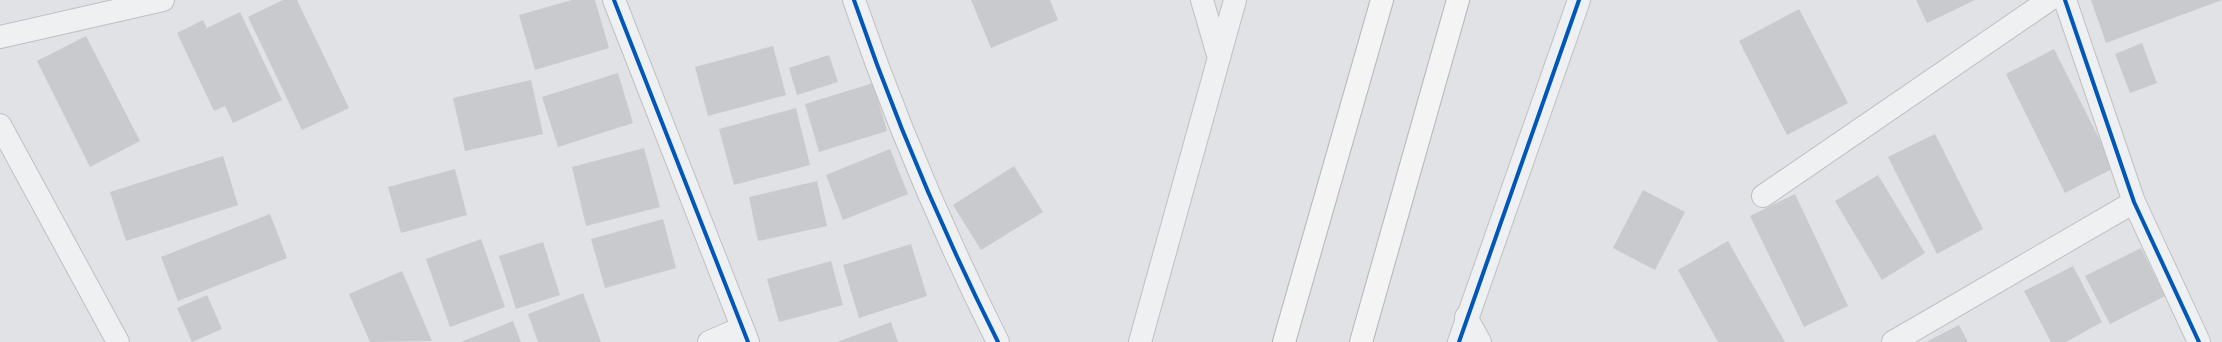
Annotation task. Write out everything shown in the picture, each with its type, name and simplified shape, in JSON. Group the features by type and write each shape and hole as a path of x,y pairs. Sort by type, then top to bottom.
{"highway":[{"path":"1284,342 1382,0"},
{"path":"1361,342 1458,0"}],"street":[{"path":"0,37 164,0"},
{"path":"614,0 745,335 709,342"},
{"path":"854,0 873,56 960,265 998,342"},
{"path":"1202,0 1218,55"},
{"path":"1140,342 1218,55 1235,0"},
{"path":"1458,342 1579,0"},
{"path":"1763,196 2049,0"},
{"path":"2065,0 2134,202 2199,342"},
{"path":"0,125 118,342"},
{"path":"1893,342 2134,202"},
{"path":"1466,317 1480,342"}],"building":[{"path":"283,0 297,0 349,108 302,130 248,17"},
{"path":"572,0 595,0 609,48 535,70 519,15"},
{"path":"971,0 1050,0 1058,20 991,48"},
{"path":"1916,0 1975,0 1927,23"},
{"path":"2091,0 2222,0 2106,43"},
{"path":"1799,9 1848,103 1787,135 1739,41"},
{"path":"240,12 282,100 233,123 225,106 214,111 177,33 203,20 207,28"},
{"path":"86,36 140,141 90,167 37,61"},
{"path":"2142,43 2157,83 2130,93 2115,54"},
{"path":"773,46 786,95 708,116 695,67"},
{"path":"2054,49 2114,168 2065,193 2006,74"},
{"path":"829,55 838,82 797,95 789,68"},
{"path":"618,73 633,123 558,147 542,97"},
{"path":"531,80 543,134 465,151 453,98"},
{"path":"873,83 887,131 819,152 805,104"},
{"path":"796,108 810,165 734,185 719,129"},
{"path":"1935,134 1983,229 1937,254 1888,157"},
{"path":"644,148 660,207 586,226 572,167"},
{"path":"890,149 908,194 843,220 826,175"},
{"path":"223,156 238,205 126,241 110,192"},
{"path":"1014,166 1043,212 981,250 953,205"},
{"path":"455,169 467,215 401,233 388,187"},
{"path":"1878,175 1925,253 1882,280 1835,201"},
{"path":"817,181 827,226 758,241 749,197"},
{"path":"1643,190 1685,212 1655,270 1613,248"},
{"path":"1795,194 1848,306 1804,327 1750,216"},
{"path":"270,214 287,258 178,301 161,257"},
{"path":"663,219 676,268 605,288 591,239"},
{"path":"481,239 505,307 450,327 426,259"},
{"path":"1728,241 1785,342 1718,342 1678,270"},
{"path":"543,242 560,295 516,309 499,256"},
{"path":"911,244 927,296 859,318 843,265"},
{"path":"2141,248 2165,296 2110,324 2085,276"},
{"path":"831,261 843,305 779,322 767,279"},
{"path":"2073,266 2102,322 2066,342 2051,342 2024,291"},
{"path":"402,271 432,341 370,342 349,294"},
{"path":"583,293 601,342 538,342 528,314"},
{"path":"207,295 222,329 192,342 177,308"},
{"path":"513,321 521,342 461,342"},
{"path":"891,322 898,342 837,342"},
{"path":"1959,325 1968,342 1926,342"}],"cycle path":[{"path":"614,0 748,342"},
{"path":"854,0 869,44 920,174 958,259 998,342"},
{"path":"1459,342 1579,0"},
{"path":"2065,0 2134,202 2199,342"}]}
